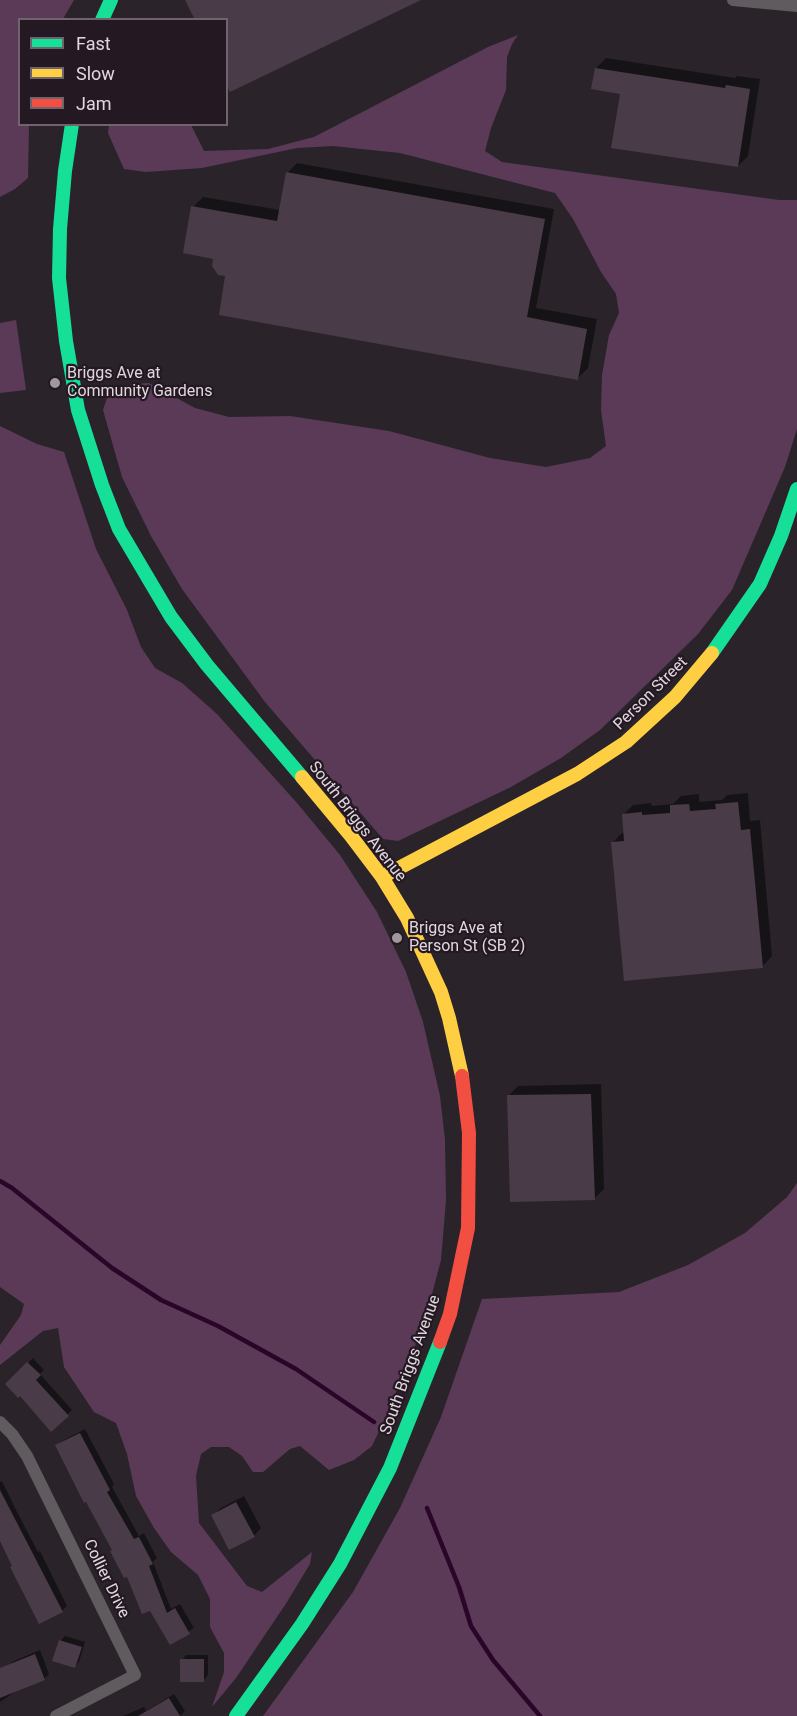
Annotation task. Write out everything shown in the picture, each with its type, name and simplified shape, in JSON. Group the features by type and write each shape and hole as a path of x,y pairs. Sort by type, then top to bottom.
{"street":[{"path":"103,18 111,0"},
{"path":"733,0 797,6"},
{"name":"South Briggs Avenue","path":"72,126 64,171 60,229 59,278 64,328 78,410 89,449 111,507 143,572 188,641 351,836 382,877 408,918 441,992 462,1077 469,1133 468,1228 450,1314 433,1361 390,1468 366,1516 322,1594 236,1716"},
{"name":"Person Street","path":"382,877 577,774 626,742 653,719 709,658 760,584 781,536 797,489"},
{"name":"Collier Drive","path":"0,1422 12,1434 27,1456 135,1676 56,1716"}],"shaded area":[{"path":"0,0 74,0 64,18 18,18 18,126 29,126 28,178 15,189 0,197"},
{"path":"518,35 507,57 506,90 491,128 485,151 502,162 779,200 797,200 797,429 785,467 732,590 698,634 600,730 561,758 511,787 398,841 383,839 265,702 182,589 151,536 122,477 103,410 108,395 132,384 149,383 195,408 229,417 290,416 389,431 490,458 546,467 590,458 606,446 601,410 602,375 609,335 619,313 616,294 601,272 573,219 555,193 400,153 333,146 297,148 202,168 146,172 124,169 108,133 109,126 192,126 204,151 268,149 314,137 488,47"},
{"path":"16,320 26,390 0,393 0,323"},
{"path":"0,426 37,444 64,452 96,549 127,610 141,647 155,668 182,683 217,714 340,855 377,912 406,972 423,1022 440,1096 445,1140 446,1200 441,1260 424,1324 372,1446 354,1460 329,1470 300,1446 290,1449 263,1472 253,1472 242,1456 229,1447 211,1447 201,1454 196,1476 199,1523 247,1586 262,1592 312,1552 310,1564 287,1602 236,1678 212,1707 224,1672 224,1653 210,1627 210,1599 198,1575 171,1552 136,1496 127,1454 116,1423 94,1412 64,1367 58,1328 43,1331 0,1365 0,1345 21,1315 24,1304 0,1287"},
{"path":"797,1183 797,1716 263,1716 353,1592 400,1508 441,1417 482,1299 619,1292 688,1265 745,1233 787,1197"}],"building":[{"path":"185,0 421,0 230,92 228,88 228,18 194,18"},
{"path":"595,68 725,88 726,85 750,89 738,167 611,148 620,94 591,89"},
{"path":"286,172 545,219 527,317 587,329 578,380 219,315 225,276 218,275 212,266 213,259 183,253 191,206 277,221"},
{"path":"738,802 741,830 750,829 763,968 624,981 611,842 624,841 622,814 670,813 670,805 689,804 690,811 716,809 715,804"},
{"path":"591,1094 595,1200 510,1202 507,1095"},
{"path":"27,1362 41,1375 36,1380 69,1416 51,1432 20,1396 18,1398 5,1384"},
{"path":"80,1433 110,1490 107,1492 134,1539 139,1537 153,1564 149,1566 167,1613 175,1608 190,1634 170,1645 150,1611 142,1614 127,1577 124,1578 110,1551 112,1550 86,1502 84,1503 55,1445"},
{"path":"0,1490 63,1612 39,1624 10,1567 12,1566 0,1541"},
{"path":"236,1502 255,1537 229,1550 211,1515"},
{"path":"59,1640 82,1647 75,1668 52,1661"},
{"path":"35,1654 45,1680 0,1698 0,1668"},
{"path":"180,1659 204,1659 204,1682 180,1682"},
{"path":"169,1698 180,1716 138,1716"}],"waterway":[{"path":"0,1181 12,1188 112,1268 161,1300 218,1326 296,1369 374,1422"},
{"path":"427,1508 459,1587 471,1626 493,1660 540,1716"}],"traffic: fast":[{"path":"103,18 111,0"},
{"path":"72,126 60,229 59,278 66,341 78,410 102,485 119,529 171,617 207,665 302,777"},
{"path":"712,653 760,584 781,536 797,489"},
{"path":"236,1716 302,1624 340,1564 390,1468 440,1342"}],"traffic: slow":[{"path":"382,877 577,774 626,742 675,697 712,653"},
{"path":"302,777 382,877 407,918 441,992 462,1076"}],"traffic: jam":[{"path":"440,1342 450,1314 468,1228 469,1133 462,1076"}],"place":[{"name":"Briggs Ave at Community Gardens","path":"55,383"},
{"name":"Briggs Ave at Person St (SB 2)","path":"397,938"}]}
